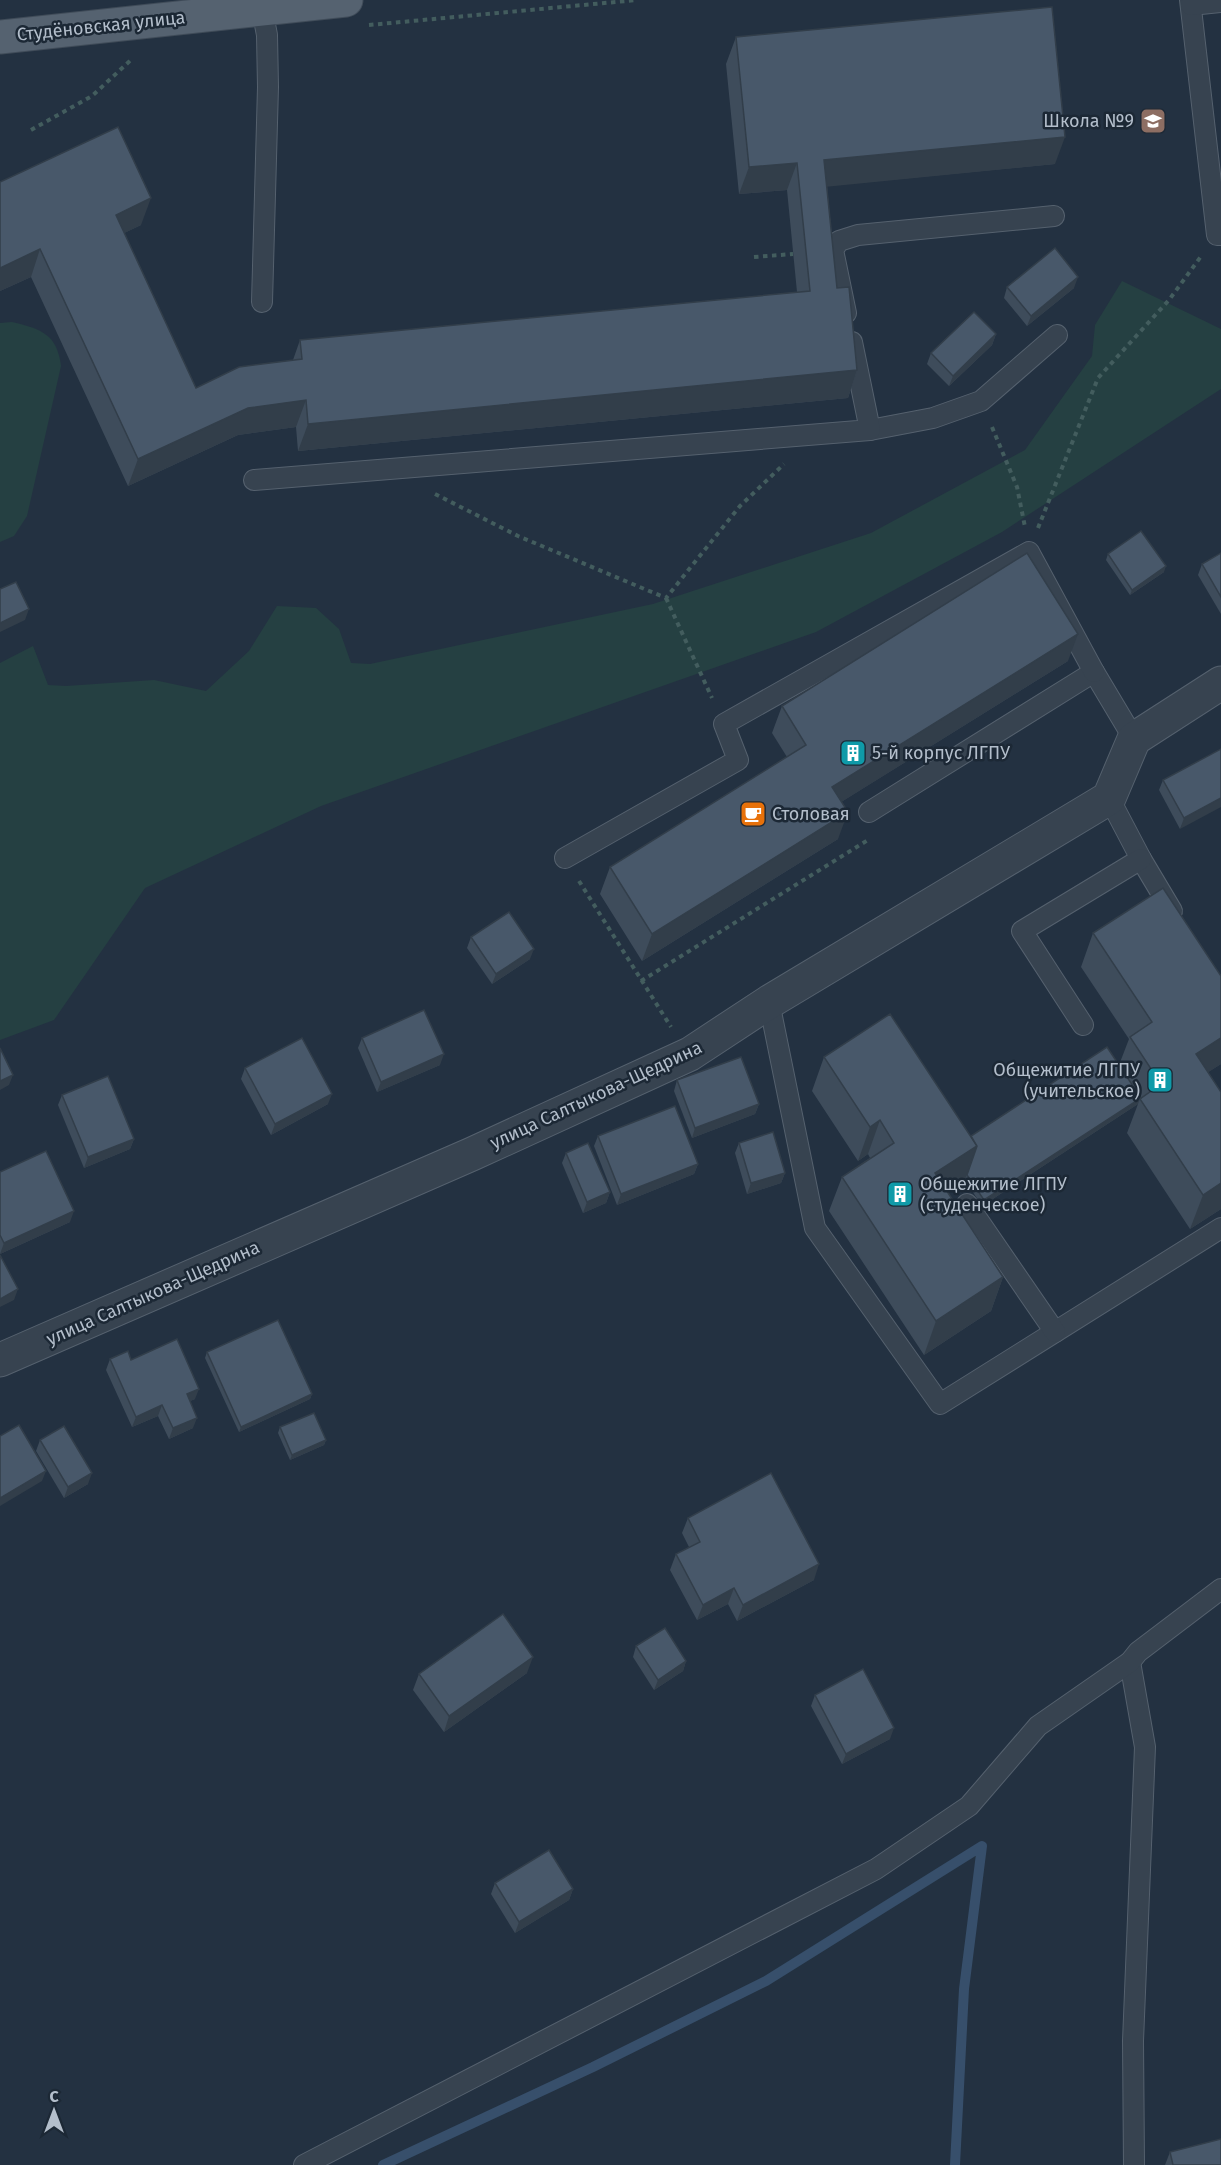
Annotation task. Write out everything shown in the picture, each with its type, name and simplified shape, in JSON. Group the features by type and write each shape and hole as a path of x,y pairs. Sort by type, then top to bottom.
{"main road":[{"name":"Студёновская улица","path":"0,37 346,0"}],"street":[{"path":"1109,798 1134,740 1221,683"},
{"name":"улица Салтыкова-Щедрина","path":"0,1360 472,1154 690,1054 770,1002 1109,798"}],"lane":[{"path":"1219,235 1191,2 1221,2"},
{"path":"262,9 267,35 268,77 262,302"},
{"path":"870,430 833,250 839,241 858,235 1054,216"},
{"path":"254,480 870,430 933,418 981,401 1057,335"},
{"path":"565,858 738,760 724,724 1029,552 1134,740"},
{"path":"869,812 1094,672"},
{"path":"1109,798 1141,859 1181,926"},
{"path":"1083,1025 1022,931 1141,859"},
{"path":"770,1002 815,1228 940,1404 1221,1228"},
{"path":"968,1204 1055,1332"},
{"path":"304,2165 876,1869 969,1806 1038,1726 1130,1662 1138,1652 1221,1589"},
{"path":"1130,1662 1145,1747 1134,2041 1134,2165"}],"path":[{"path":"31,130 92,96"},
{"path":"1029,552 1098,378 1168,300 1219,235"},
{"path":"754,257 793,254"},
{"path":"981,401 1017,487 1029,552"},
{"path":"666,598 740,506 815,435"},
{"path":"386,470 518,536 666,598 724,724"},
{"path":"641,981 868,840 869,812"},
{"path":"565,858 641,981 690,1054"}],"green space":[{"path":"1122,281 1221,329 1221,389 1002,532 816,632 321,806 145,888 54,1020 0,1040 0,663 33,646 48,685 66,686 154,680 206,691 249,651 277,606 316,608 339,629 351,663 370,664 653,604 871,533 1025,450 1092,356 1095,325"},
{"path":"12,322 31,327 46,335 56,347 61,366 27,516 14,536 0,542 0,323"}],"building":[{"path":"1052,7 1065,137 824,160 837,288 849,287 857,370 308,424 306,400 248,408 138,459 40,249 0,268 0,182 118,127 151,198 116,215 196,388 239,367 302,359 300,340 810,291 797,163 749,167 736,37"},
{"path":"1055,248 1078,277 1031,316 1007,287"},
{"path":"974,312 996,334 953,376 931,353"},
{"path":"1141,531 1166,566 1132,590 1108,554"},
{"name":"5-й корпус ЛГПУ","path":"1027,553 1078,634 832,787 848,812 652,934 610,867 806,745 782,706"},
{"path":"1221,553 1221,597 1202,564"},
{"path":"16,582 29,609 0,623 0,589"},
{"path":"1221,749 1221,798 1184,818 1163,780"},
{"name":"Общежитие ЛГПУ (учительское)","path":"1163,888 1221,976 1221,1038 1196,1054 1221,1092 1221,1183 1203,1195 1140,1099 1161,1084 1130,1037 1152,1022 1093,933"},
{"path":"509,912 534,949 496,974 471,937"},
{"path":"424,1010 444,1054 381,1082 362,1038"},
{"name":"Общежитие ЛГПУ (студенческое)","path":"890,1014 977,1146 935,1173 1003,1277 936,1321 842,1177 894,1143 880,1120 870,1127 824,1057"},
{"path":"302,1038 332,1094 275,1124 245,1068"},
{"path":"1107,1047 1141,1098 984,1200 967,1175 977,1146 971,1136"},
{"path":"0,1048 13,1075 0,1081"},
{"path":"741,1057 759,1104 695,1128 677,1080"},
{"path":"108,1076 134,1139 88,1157 62,1095"},
{"path":"675,1106 698,1164 621,1194 598,1136"},
{"path":"773,1132 785,1173 751,1183 739,1143"},
{"path":"588,1143 610,1192 587,1202 566,1153"},
{"path":"46,1151 74,1211 4,1243 0,1235 0,1172"},
{"path":"0,1255 18,1289 0,1299"},
{"path":"278,1320 312,1394 241,1427 207,1352"},
{"path":"177,1339 199,1389 187,1394 197,1418 173,1428 162,1405 136,1417 110,1359 128,1351 131,1360"},
{"path":"314,1413 326,1440 292,1455 280,1427"},
{"path":"19,1425 46,1471 0,1498 0,1436"},
{"path":"64,1426 92,1473 68,1487 40,1440"},
{"path":"771,1473 819,1564 743,1605 734,1588 703,1605 676,1554 700,1542 688,1518"},
{"path":"503,1614 533,1657 449,1716 419,1674"},
{"path":"665,1628 686,1661 658,1680 636,1646"},
{"path":"863,1669 894,1728 846,1754 815,1695"},
{"path":"549,1850 573,1889 519,1922 495,1883"},
{"path":"1221,2139 1221,2165 1173,2165 1170,2152"}],"waterway":[{"path":"383,2165 593,2067 766,1981 982,1846 964,1989 955,2165"}],"place":[{"name":"Школа №9","path":"1153,121"},
{"name":"5-й корпус ЛГПУ","path":"853,753"},
{"name":"Столовая","path":"753,814"},
{"name":"Общежитие ЛГПУ (учительское)","path":"1160,1080"},
{"name":"Общежитие ЛГПУ (студенческое)","path":"900,1194"}]}
